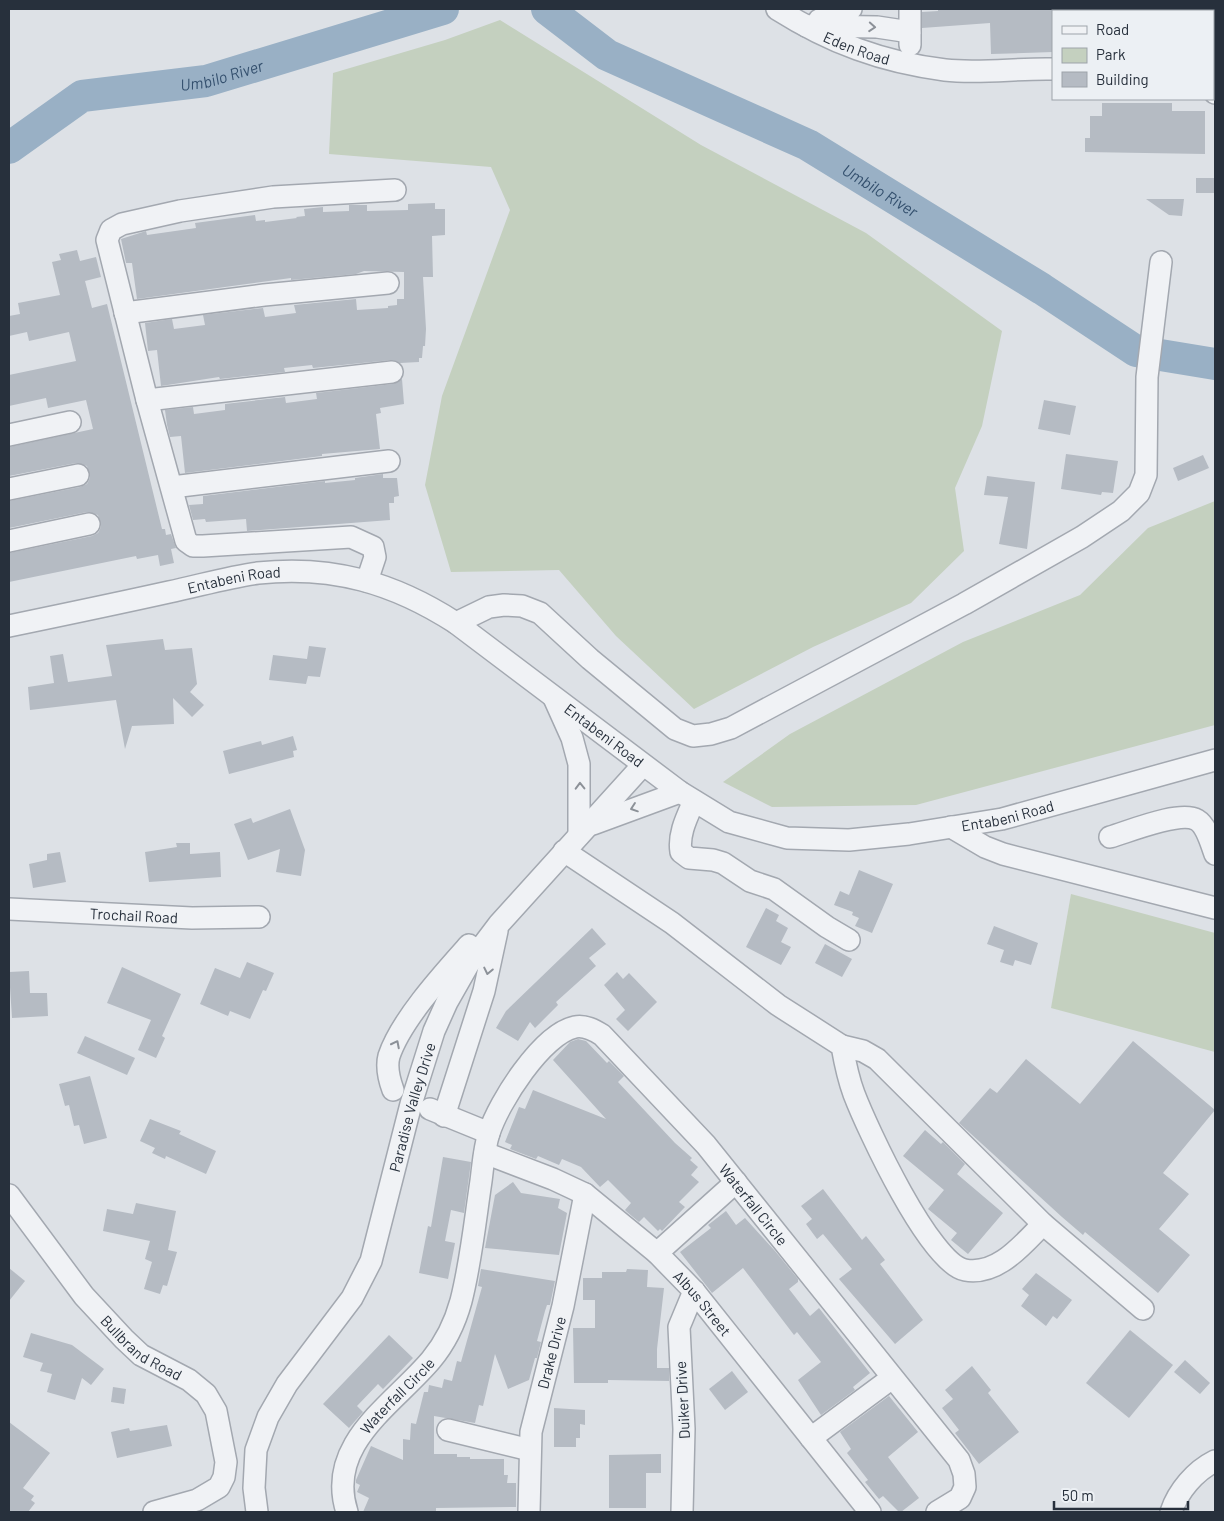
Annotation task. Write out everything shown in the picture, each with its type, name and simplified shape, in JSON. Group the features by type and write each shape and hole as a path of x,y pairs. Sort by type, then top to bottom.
{"street":[{"name":"Eden Road","path":"777,9 802,24 856,50 910,63 946,70 1052,69"},
{"path":"802,24 824,20 851,9"},
{"path":"910,9 910,63"},
{"name":"Eden Road","path":"802,24 877,27 910,32"},
{"path":"367,581 374,556 373,547 351,537 193,546 186,541 147,400 107,240 111,230 122,224 180,211 273,196 395,190"},
{"path":"456,622 489,607 504,605 522,606 540,613 590,659 675,729 693,736 711,734 732,728 964,604 1082,537 1121,511 1139,493 1146,474 1147,378 1161,262"},
{"path":"125,313 264,295 388,283"},
{"path":"147,400 392,372"},
{"path":"9,435 70,422"},
{"path":"172,487 389,461"},
{"path":"9,489 78,475"},
{"path":"9,541 89,524"},
{"name":"Entabeni Road","path":"9,626 257,573 302,570 347,576 367,581 397,590 456,622 687,797 729,822 787,838 849,840 909,834 1002,819 1215,760"},
{"path":"553,696 572,738 579,764 583,831 687,797 680,844 681,852 689,858 713,860 722,863 750,881 774,889 849,940"},
{"name":"Paradise Valley Drive","path":"257,1512 254,1488 256,1450 268,1417 287,1384 352,1298 371,1261 411,1104 434,1032 447,1002 468,965 498,924 643,765"},
{"path":"1110,837 1175,818 1188,818 1197,820 1204,828 1215,854"},
{"path":"951,828 985,847 1003,854 1215,908"},
{"path":"564,851 672,923 778,1004 842,1046 862,1051 877,1059 1043,1224 1143,1309"},
{"name":"Trochail Road","path":"9,909 192,918 259,917"},
{"path":"393,1090 388,1076 389,1056 403,1029 440,977 474,941 498,924"},
{"path":"487,1143 437,1113 484,991 498,924"},
{"name":"Waterfall Circle","path":"346,1512 342,1490 342,1474 348,1454 370,1424 431,1360 456,1321 464,1286 487,1143 509,1093 538,1053 559,1033 575,1027 588,1027 602,1035 706,1145 960,1460 964,1480 960,1498 937,1512"},
{"path":"842,1046 854,1092 884,1160 915,1215 947,1260 963,1270 975,1271 994,1266 1015,1253 1043,1224"},
{"name":"Albus Street","path":"487,1143 585,1194 656,1253 694,1291 870,1512"},
{"path":"656,1253 736,1182"},
{"name":"Drake Drive","path":"529,1512 530,1450 533,1423 563,1306 585,1194"},
{"name":"Bullbrand Road","path":"9,1195 84,1296 124,1339 141,1354 189,1380 206,1394 216,1411 226,1462 224,1477 219,1487 197,1500 154,1512"},
{"name":"Duiker Drive","path":"682,1512 684,1429 678,1327 694,1291"},
{"path":"811,1438 892,1378"},
{"path":"448,1430 530,1450"},
{"path":"1171,1512 1183,1488 1197,1473 1215,1461"}],"green space":[{"path":"500,20 701,145 866,233 1002,331 982,426 955,488 964,551 911,603 813,647 694,709 616,636 559,570 451,572 425,485 442,396 510,210 491,167 329,154 333,73 445,40"},
{"path":"1215,501 1215,725 916,805 772,807 723,782 790,734 963,642 1080,595 1148,528"},
{"path":"1071,894 1215,933 1215,1052 1051,1008"}],"building":[{"path":"938,9 1053,9 1052,52 991,54 990,23 922,28 922,12 938,11"},
{"path":"1102,103 1172,103 1172,111 1205,111 1205,154 1085,152 1085,138 1090,138 1090,116 1102,116"},
{"path":"1196,178 1215,178 1215,193 1196,193"},
{"path":"1146,199 1184,199 1182,216 1169,215"},
{"path":"435,203 435,209 445,209 445,235 432,236 433,277 423,277 426,329 425,346 423,346 422,358 419,358 419,362 400,363 391,360 313,368 312,365 284,368 285,372 220,379 219,377 161,386 157,350 148,351 145,323 172,319 174,329 205,325 203,315 263,308 265,317 296,313 294,305 356,299 357,310 388,308 388,306 397,305 397,299 404,299 404,272 364,271 356,274 291,280 291,278 137,299 132,263 126,263 121,239 146,231 147,235 196,228 195,223 255,215 256,221 265,220 265,222 297,218 305,216 304,209 323,207 323,212 349,211 349,205 367,205 367,211 408,210 408,204"},
{"path":"77,250 80,261 96,257 101,277 85,281 92,308 107,304 162,529 165,529 166,535 171,534 176,548 171,549 174,563 160,566 158,555 137,559 136,556 9,582 9,553 92,536 98,533 101,527 98,515 87,512 9,528 9,501 80,487 87,484 90,478 87,466 76,463 9,476 9,447 93,429 86,400 48,408 46,398 9,406 9,375 76,361 69,332 29,341 27,332 9,336 9,316 20,314 18,303 60,295 52,262 61,260 59,254"},
{"path":"402,379 404,404 380,408 381,413 376,414 380,449 322,454 322,456 185,473 181,436 170,437 167,425 165,410 193,407 194,414 225,410 225,404 285,397 286,403 317,399 316,393 393,384"},
{"path":"1044,400 1076,406 1070,435 1038,429"},
{"path":"1066,454 1118,461 1113,493 1102,492 1101,495 1061,489"},
{"path":"1203,455 1209,468 1178,481 1173,468"},
{"path":"383,474 383,478 397,478 399,496 394,497 394,503 389,503 390,520 247,531 246,519 206,522 205,519 193,520 189,505 203,504 203,496 325,481 325,483 355,480 355,478"},
{"path":"987,476 1035,482 1027,549 999,544 1008,497 984,495"},
{"path":"163,639 165,650 192,648 197,684 190,692 204,705 192,717 173,698 174,724 132,726 125,749 116,700 30,710 28,687 54,683 50,656 63,654 68,682 112,676 106,645"},
{"path":"309,646 326,648 320,677 308,676 306,684 269,680 273,655 307,659"},
{"path":"293,736 297,750 293,751 294,757 229,774 223,751 261,741 262,745"},
{"path":"290,809 305,850 301,876 276,872 280,849 248,860 234,824 251,818 253,823"},
{"path":"176,843 190,843 190,854 220,852 221,877 149,882 145,852 177,847"},
{"path":"60,852 66,882 33,888 29,864 47,860 47,854"},
{"path":"859,870 893,884 872,933 855,926 859,918 852,915 853,912 834,905 840,891 849,895"},
{"path":"766,908 779,915 776,921 788,928 781,942 791,947 781,965 746,947"},
{"path":"994,926 1038,943 1031,965 1015,960 1013,966 1000,962 1004,950 987,944"},
{"path":"592,928 606,944 589,958 596,966 556,1002 558,1005 535,1028 530,1022 518,1041 496,1028 506,1011"},
{"path":"825,944 852,959 842,977 815,963"},
{"path":"247,962 274,973 266,991 263,990 250,1019 230,1011 228,1016 200,1004 215,968 240,978"},
{"path":"122,967 181,994 162,1036 165,1038 156,1058 138,1050 151,1020 107,1003"},
{"path":"29,971 30,993 47,993 48,1016 12,1018 9,972"},
{"path":"617,972 623,979 629,973 657,1002 628,1031 616,1019 625,1010 604,985"},
{"path":"85,1036 135,1058 127,1075 77,1053"},
{"path":"578,1039 586,1041 607,1063 609,1061 624,1076 618,1082 675,1143 692,1158 690,1160 698,1167 691,1175 699,1182 679,1202 685,1207 662,1231 660,1229 658,1231 644,1217 639,1222 627,1212 625,1210 631,1203 608,1180 600,1187 581,1167 562,1159 559,1165 538,1156 536,1159 510,1149 512,1145 505,1142 519,1107 525,1109 533,1090 606,1119 553,1060 570,1042"},
{"path":"1133,1041 1215,1110 1163,1173 1189,1194 1159,1229 1190,1255 1158,1293 1085,1232 1083,1235 959,1123 990,1088 997,1093 1026,1059 1080,1104"},
{"path":"90,1076 107,1138 84,1144 79,1125 74,1126 69,1105 65,1106 59,1084"},
{"path":"150,1119 181,1131 179,1134 216,1151 206,1174 166,1156 165,1159 152,1153 155,1148 140,1141"},
{"path":"925,1130 941,1144 943,1142 965,1164 957,1174 1003,1213 968,1254 951,1240 957,1233 928,1209 944,1190 903,1156"},
{"path":"443,1157 471,1162 464,1213 451,1210 445,1241 455,1243 448,1279 419,1273 428,1226 431,1227"},
{"path":"513,1182 521,1193 560,1199 558,1208 567,1213 559,1255 485,1248 495,1195"},
{"path":"823,1189 862,1240 866,1236 885,1260 880,1264 923,1320 895,1344 839,1279 852,1269 823,1234 817,1239 806,1224 812,1219 801,1206"},
{"path":"136,1203 176,1211 168,1250 177,1252 167,1286 163,1285 160,1294 144,1289 152,1262 145,1259 150,1241 103,1231 107,1209 133,1214"},
{"path":"726,1211 736,1225 745,1218 775,1251 798,1279 798,1282 789,1289 810,1316 819,1308 870,1373 853,1387 855,1390 821,1415 798,1380 821,1362 797,1332 794,1335 743,1268 712,1293 680,1252 711,1228 708,1225"},
{"path":"9,1268 25,1281 9,1301"},
{"path":"481,1269 555,1281 550,1305 547,1305 537,1341 541,1342 537,1358 535,1358 529,1380 508,1389 495,1354 483,1406 479,1405 475,1423 434,1416 434,1454 457,1454 457,1457 470,1457 470,1459 504,1459 504,1475 508,1475 507,1483 516,1483 516,1507 436,1508 436,1512 363,1512 369,1498 357,1492 360,1485 356,1483 356,1480 371,1446 403,1460 403,1439 410,1440 411,1423 416,1424 424,1392 428,1392 429,1385 442,1388 444,1379 452,1381 457,1361 461,1362 482,1287 478,1286"},
{"path":"627,1269 648,1270 647,1287 664,1288 657,1349 657,1368 669,1368 669,1381 608,1380 608,1383 574,1383 573,1328 595,1328 595,1300 583,1300 583,1278 602,1278 602,1272 626,1272"},
{"path":"1036,1273 1072,1300 1057,1319 1053,1316 1046,1326 1021,1306 1029,1295 1022,1289"},
{"path":"1130,1330 1173,1365 1129,1418 1086,1383"},
{"path":"31,1333 72,1345 104,1369 91,1385 82,1378 75,1400 47,1392 52,1374 40,1371 43,1363 23,1357"},
{"path":"389,1335 413,1358 383,1389 378,1384 357,1406 363,1412 349,1428 323,1404"},
{"path":"1185,1360 1210,1383 1200,1394 1174,1372"},
{"path":"972,1366 991,1390 988,1393 1019,1432 979,1464 955,1433 959,1430 942,1408 953,1399 945,1390"},
{"path":"732,1371 748,1392 725,1410 709,1389"},
{"path":"113,1387 126,1389 124,1404 111,1402"},
{"path":"889,1396 918,1432 888,1457 919,1498 901,1512 883,1496 879,1499 865,1482 868,1480 847,1453 851,1449 840,1432"},
{"path":"554,1408 585,1410 585,1425 580,1424 580,1438 576,1438 576,1447 554,1447"},
{"path":"9,1422 50,1453 23,1488 34,1496 31,1500 35,1503 28,1512 9,1512"},
{"path":"167,1425 172,1446 117,1458 111,1432 129,1428 130,1431"},
{"path":"661,1454 661,1473 646,1473 646,1508 609,1508 609,1455"}],"waterway":[{"name":"Umbilo River","path":"9,148 82,96 206,81 443,9"},
{"name":"Umbilo River","path":"547,9 607,55 808,145 1042,289 1136,351 1215,364"}]}
